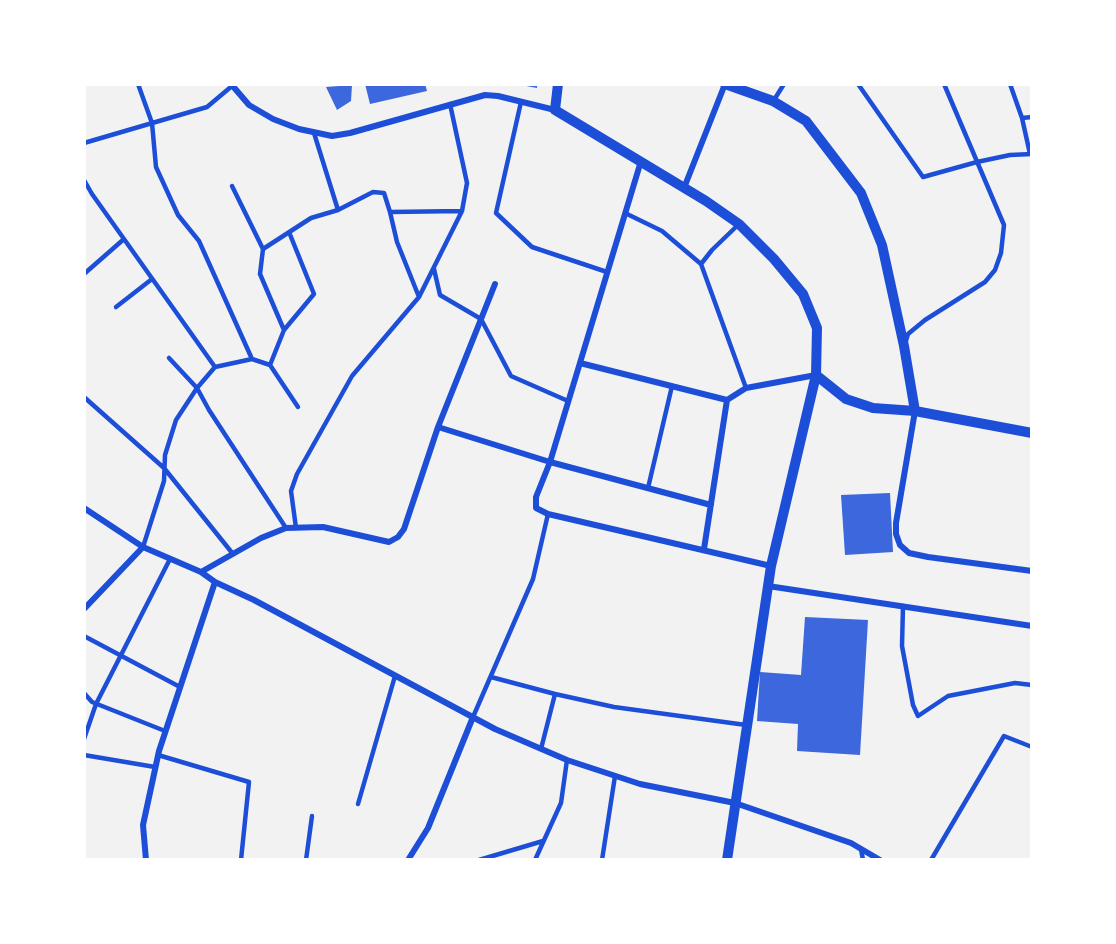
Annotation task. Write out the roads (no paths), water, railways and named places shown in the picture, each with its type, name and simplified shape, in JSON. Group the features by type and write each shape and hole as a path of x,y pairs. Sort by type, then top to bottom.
{"street":[{"path":"555,110 558,84"},
{"path":"684,188 725,84 773,101 806,121 861,193 882,245 904,346 915,411 896,523 896,534 900,545 909,553 928,557 1032,571"},
{"path":"231,85 249,105 273,119 314,133 332,136 485,95 555,110 641,161 739,224 774,259 803,294 817,328 816,375 771,566 727,860"},
{"path":"641,161 550,462 536,497 536,508 548,514 771,566"},
{"path":"201,572 261,538 286,528 323,527 389,542 398,537 404,529 438,428 495,284"},
{"path":"580,363 727,400 746,388 816,375 846,399 873,408 915,411 1032,433"},
{"path":"704,549 727,400"},
{"path":"438,428 550,462 711,505"},
{"path":"84,508 143,547 201,572 215,582 254,600 473,717 541,749 640,784 735,803 851,843 880,860"},
{"path":"84,609 143,547"},
{"path":"146,860 143,825 155,766 215,582"},
{"path":"768,586 1032,626"},
{"path":"408,860 428,828 473,717"}],"lane":[{"path":"138,84 152,123 156,166 178,215 199,241 252,359"},
{"path":"773,101 784,84"},
{"path":"858,84 922,177 976,162 1010,155 1031,154 1010,84"},
{"path":"904,346 908,334 925,320 985,282 995,270 1001,253 1004,225 944,84"},
{"path":"84,143 207,107 231,85"},
{"path":"521,102 496,213 532,247 607,272"},
{"path":"296,528 291,491 297,474 352,376 419,297 462,211 467,183 450,104"},
{"path":"1022,118 1032,117"},
{"path":"314,133 338,210"},
{"path":"84,180 215,367"},
{"path":"232,186 262,249 260,274 284,330"},
{"path":"262,249 311,218 338,210 373,192 384,193 397,242 419,297"},
{"path":"390,212 462,211"},
{"path":"625,213 662,231 701,264 746,388"},
{"path":"701,264 739,224"},
{"path":"270,364 284,330 314,294 289,232"},
{"path":"84,274 124,239"},
{"path":"434,268 440,295 481,320 511,376 568,401"},
{"path":"116,307 152,279"},
{"path":"169,358 197,388 286,528"},
{"path":"143,547 164,481 165,455 176,420 197,388 215,367 252,359 270,364 298,407"},
{"path":"648,488 672,386"},
{"path":"84,397 164,468 233,554"},
{"path":"473,717 533,579 548,514"},
{"path":"84,739 96,704 170,559"},
{"path":"903,606 902,646 913,705 918,716 948,696 1015,683 1032,685"},
{"path":"84,636 180,687"},
{"path":"358,804 395,676"},
{"path":"491,677 614,707 749,725"},
{"path":"84,693 96,704 165,731"},
{"path":"541,749 555,694"},
{"path":"931,860 1004,736 1032,747"},
{"path":"84,755 155,766"},
{"path":"158,755 249,782 241,860"},
{"path":"535,860 561,803 567,760"},
{"path":"602,860 615,776"},
{"path":"306,860 312,816"},
{"path":"478,860 543,841"},
{"path":"861,849 863,860"}]}
